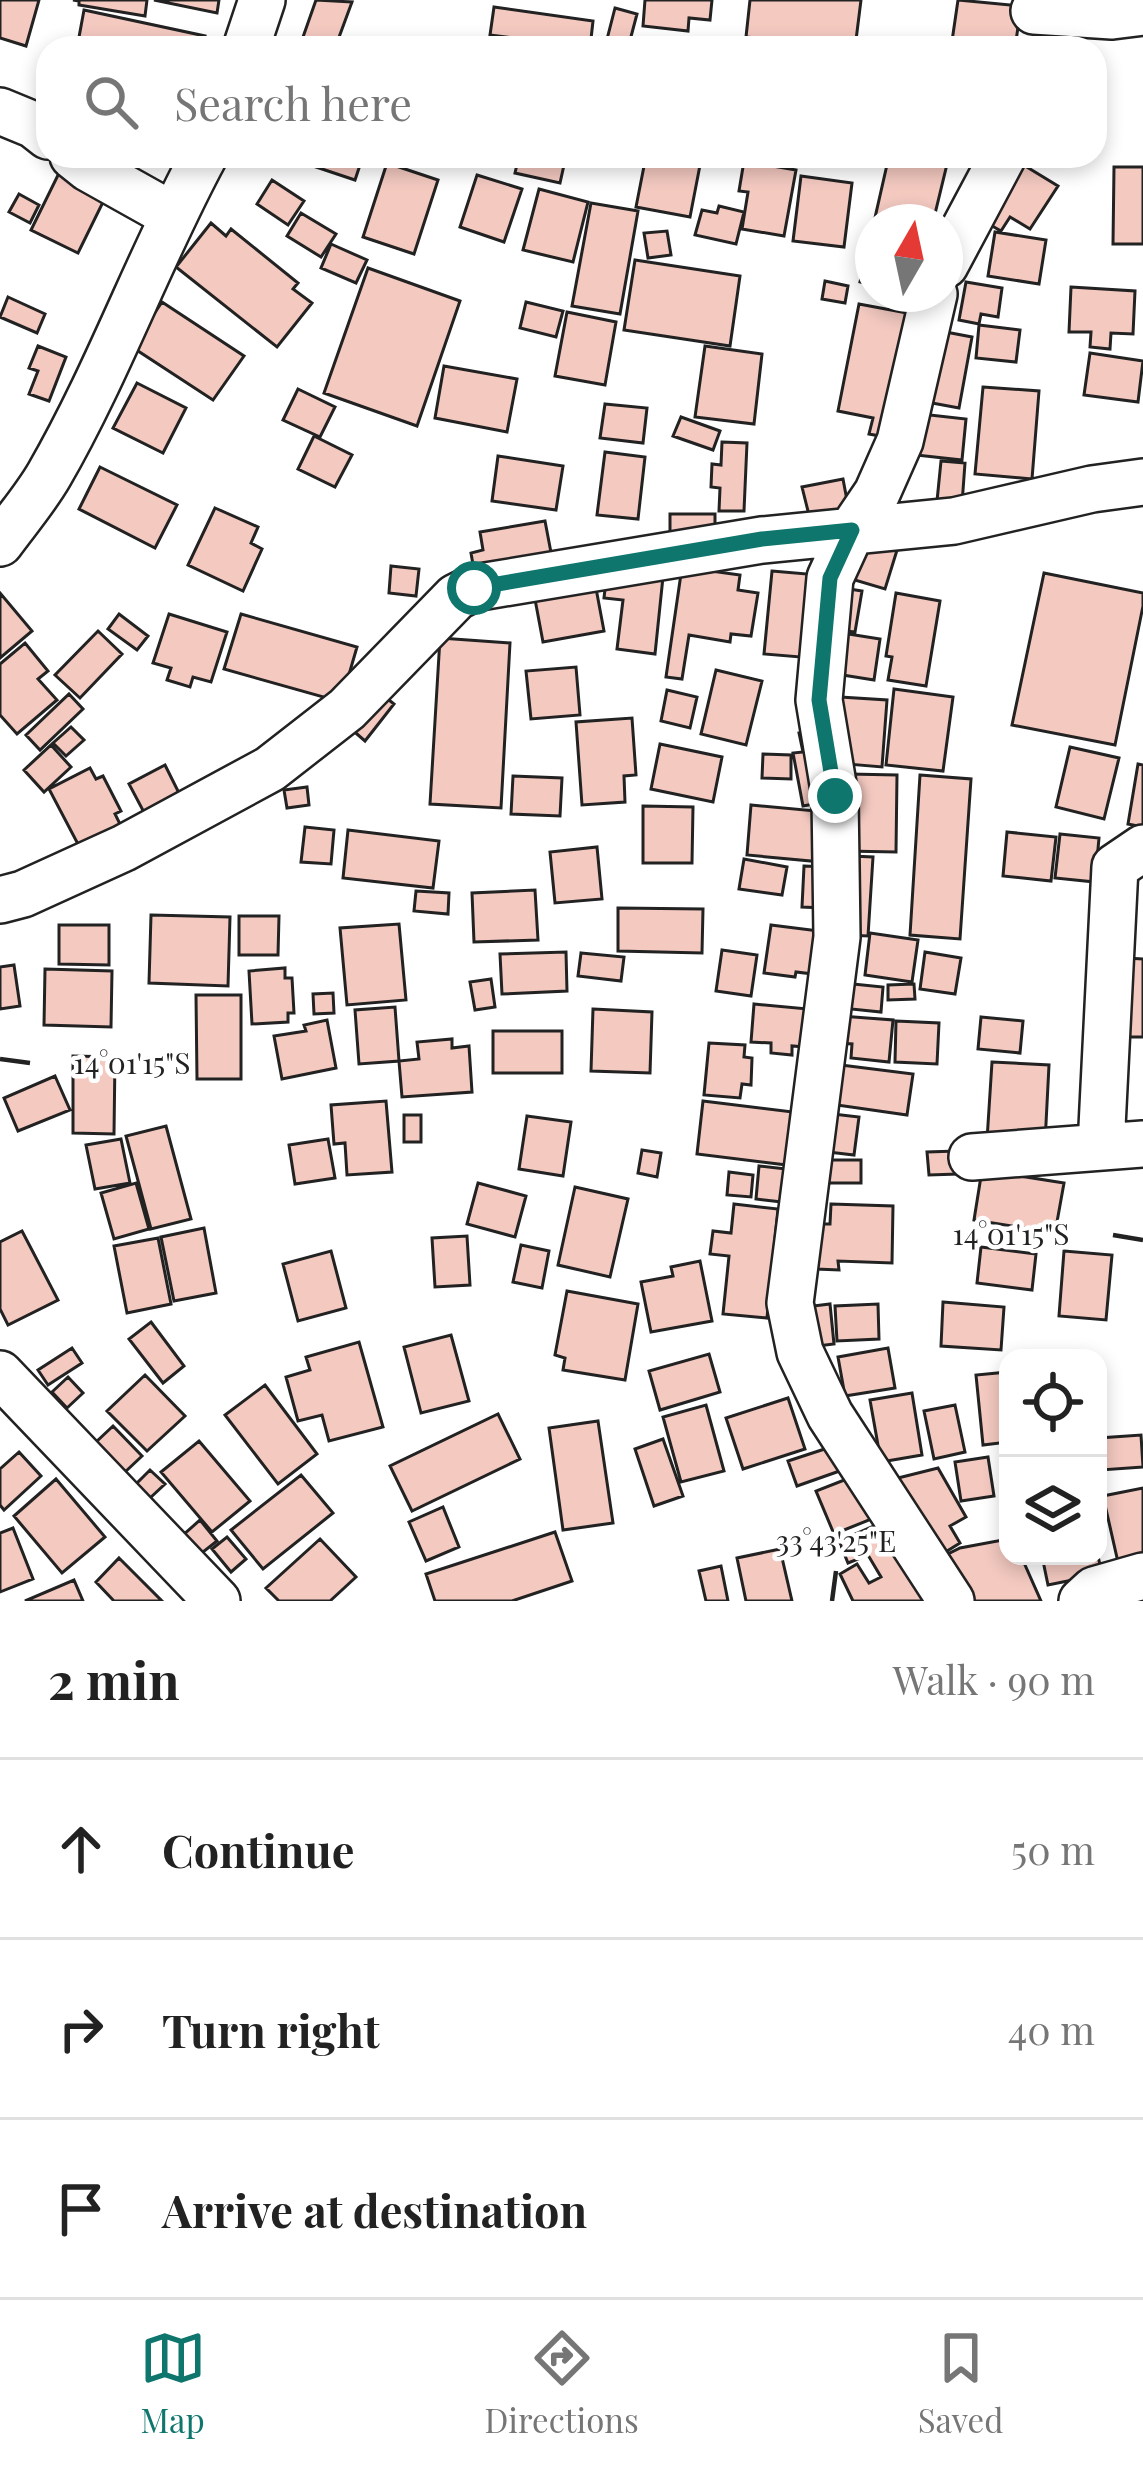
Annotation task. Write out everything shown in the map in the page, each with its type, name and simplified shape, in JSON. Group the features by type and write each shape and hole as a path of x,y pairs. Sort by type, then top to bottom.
{"street":[{"path":"250,36 262,0"},
{"path":"1032,20 1143,12"},
{"path":"0,111 36,127"},
{"path":"88,168 172,215"},
{"path":"0,543 46,479 87,404 197,168"},
{"path":"963,231 997,168"},
{"path":"930,312 901,441 830,578 819,700 835,796 837,937 790,1304 800,1352 830,1414 951,1601"},
{"path":"0,900 124,848 270,769 347,709 456,597 474,588 762,539 954,521 1143,482"},
{"path":"972,1157 1122,1146 1115,867 1143,848"},
{"path":"0,1374 217,1601"},
{"path":"1082,1601 1094,1590 1143,1576"}],"building":[{"path":"0,0 39,0 26,46 0,38"},
{"path":"73,0 147,0 145,16"},
{"path":"154,0 219,0 217,13"},
{"path":"316,0 352,2 339,36 303,36"},
{"path":"645,0 712,0 710,20 689,18 688,31 643,26"},
{"path":"750,0 861,0 856,36 746,36"},
{"path":"958,0 1021,6 1017,36 953,36"},
{"path":"494,7 593,21 591,36 490,35"},
{"path":"615,8 637,14 631,36 608,36"},
{"path":"84,10 205,36 79,36"},
{"path":"1114,167 1143,167 1143,244 1113,244"},
{"path":"319,168 359,168 355,180"},
{"path":"385,168 402,168 438,180 414,254 363,237"},
{"path":"516,168 563,168 560,183 515,173"},
{"path":"644,168 699,168 690,217 636,207"},
{"path":"743,168 796,170 784,236 742,229 748,192 739,191"},
{"path":"886,168 946,168 937,204 878,204"},
{"path":"1013,168 1028,168 1058,186 1030,229 1010,217 1001,231 980,219"},
{"path":"61,169 108,192 78,253 31,230"},
{"path":"477,175 522,189 504,242 460,227"},
{"path":"801,176 852,183 844,247 793,241"},
{"path":"272,180 304,201 288,225 257,204"},
{"path":"539,189 588,202 573,262 523,250"},
{"path":"19,194 39,205 30,223 9,212"},
{"path":"591,203 638,211 620,314 572,306"},
{"path":"719,206 744,212 736,244 695,235 702,210 717,213"},
{"path":"301,213 336,234 321,257 287,236"},
{"path":"211,223 226,236 231,229 298,283 293,289 312,303 277,347 176,267"},
{"path":"667,231 671,255 648,258 644,233"},
{"path":"995,232 1046,240 1039,284 988,276"},
{"path":"331,244 367,260 356,283 321,268"},
{"path":"635,260 740,276 730,346 624,330"},
{"path":"368,268 460,301 417,426 324,393"},
{"path":"825,281 848,286 845,303 822,299"},
{"path":"966,282 1002,288 998,317 981,314 979,324 959,320"},
{"path":"1071,287 1135,291 1133,334 1111,333 1110,349 1090,347 1091,332 1069,332"},
{"path":"8,297 45,314 37,333 0,317"},
{"path":"162,302 244,356 213,400 132,347"},
{"path":"526,302 563,311 556,337 520,328"},
{"path":"567,312 616,322 605,385 555,376"},
{"path":"857,312 923,316 896,439 869,434 873,418 838,411"},
{"path":"979,325 1020,330 1016,362 976,358"},
{"path":"930,329 972,337 959,408 916,400"},
{"path":"38,346 66,357 49,401 29,394 38,371 29,368"},
{"path":"705,346 762,354 754,424 695,417"},
{"path":"1090,353 1143,361 1138,402 1084,395"},
{"path":"444,366 517,379 507,432 435,418"},
{"path":"137,383 186,408 163,453 113,428"},
{"path":"983,387 1039,391 1032,479 975,474"},
{"path":"298,389 335,407 320,437 283,420"},
{"path":"605,404 647,408 643,443 600,438"},
{"path":"912,413 966,419 962,460 907,454"},
{"path":"681,417 720,431 713,450 673,436"},
{"path":"314,436 352,455 335,487 298,469"},
{"path":"722,442 747,443 744,511 719,511 720,488 711,487 712,464 721,465"},
{"path":"605,452 645,457 638,519 597,515"},
{"path":"498,456 563,466 556,510 492,501"},
{"path":"941,461 965,463 962,504 937,501"},
{"path":"100,467 177,505 155,548 79,509"},
{"path":"843,479 849,511 810,519 802,487"},
{"path":"215,508 258,527 251,543 262,549 243,591 188,565"},
{"path":"670,514 715,514 715,536 670,540"},
{"path":"545,521 553,563 475,576 471,553 483,550 480,532"},
{"path":"859,535 898,547 885,589 848,578"},
{"path":"391,566 419,569 416,596 389,593"},
{"path":"682,567 740,575 738,590 758,593 751,636 731,634 730,642 689,635 682,679 666,677"},
{"path":"607,571 663,577 655,654 617,649 623,600 604,598"},
{"path":"772,571 819,575 812,658 764,654"},
{"path":"1044,573 1143,593 1115,745 1012,725"},
{"path":"595,583 604,631 543,642 534,594"},
{"path":"843,588 862,591 855,632 837,630"},
{"path":"0,593 32,631 0,658"},
{"path":"896,593 940,601 926,686 888,680 892,657 886,656"},
{"path":"119,614 148,636 137,650 108,629"},
{"path":"169,614 227,632 211,682 193,677 190,687 167,680 171,668 153,663"},
{"path":"241,614 357,647 341,702 224,669"},
{"path":"98,631 122,654 80,698 55,675"},
{"path":"836,632 880,639 874,680 830,673"},
{"path":"440,638 510,643 501,808 430,804"},
{"path":"25,643 48,671 38,679 57,700 17,734 0,715 0,664"},
{"path":"576,667 580,715 531,719 526,671"},
{"path":"716,670 762,681 746,745 701,734"},
{"path":"894,689 953,697 943,771 886,765"},
{"path":"667,690 697,697 690,728 661,721"},
{"path":"379,692 394,704 365,741 350,728"},
{"path":"69,694 83,709 40,750 26,735"},
{"path":"840,697 887,700 882,767 835,763"},
{"path":"632,718 636,775 624,776 625,802 582,805 576,722"},
{"path":"71,727 84,740 66,756 53,743"},
{"path":"817,730 830,801 803,806 793,753 803,752 799,733"},
{"path":"660,744 722,757 713,802 651,789"},
{"path":"51,745 71,767 44,792 24,770"},
{"path":"1070,747 1119,758 1104,819 1056,807"},
{"path":"763,754 791,755 791,779 762,778"},
{"path":"1138,764 1143,765 1143,827 1128,824"},
{"path":"165,765 182,799 147,818 129,784"},
{"path":"90,768 96,779 103,776 121,811 115,814 121,826 80,848 49,789"},
{"path":"848,774 897,775 896,852 845,851"},
{"path":"920,775 971,779 960,939 910,935"},
{"path":"513,776 562,778 560,816 511,814"},
{"path":"307,787 309,805 287,808 284,790"},
{"path":"751,805 827,812 822,862 747,855"},
{"path":"643,806 693,807 692,863 643,863"},
{"path":"305,827 334,830 331,864 301,862"},
{"path":"348,830 439,841 433,888 343,878"},
{"path":"1007,832 1056,837 1051,881 1003,876"},
{"path":"1060,834 1099,838 1095,882 1055,878"},
{"path":"597,847 602,899 555,903 550,852"},
{"path":"851,856 873,857 868,936 847,935"},
{"path":"744,859 787,867 782,895 739,889"},
{"path":"804,866 825,867 823,908 802,907"},
{"path":"535,890 538,940 474,942 472,893"},
{"path":"416,891 449,893 448,914 414,911"},
{"path":"618,908 703,909 702,953 618,951"},
{"path":"151,915 230,917 228,986 149,983"},
{"path":"239,916 279,916 278,955 239,955"},
{"path":"399,924 406,1000 347,1005 340,928"},
{"path":"59,925 109,925 109,965 59,964"},
{"path":"771,925 827,932 821,975 764,973"},
{"path":"870,933 918,940 912,982 865,975"},
{"path":"722,950 757,955 751,996 716,991"},
{"path":"566,952 567,991 502,994 500,954"},
{"path":"925,952 961,958 955,994 920,989"},
{"path":"581,953 624,957 621,981 578,976"},
{"path":"1127,958 1143,959 1143,1037 1126,1037"},
{"path":"14,965 20,1006 0,1009 0,967"},
{"path":"285,968 285,978 292,978 294,1013 288,1013 288,1022 252,1024 249,971"},
{"path":"45,969 112,971 111,1027 44,1025"},
{"path":"491,979 495,1007 475,1010 470,982"},
{"path":"853,984 883,987 881,1012 851,1009"},
{"path":"914,984 915,999 888,1000 888,985"},
{"path":"333,993 334,1013 314,1014 313,994"},
{"path":"196,995 241,995 241,1079 197,1079"},
{"path":"754,1004 819,1010 816,1048 792,1046 792,1055 771,1053 771,1043 751,1042"},
{"path":"395,1007 399,1061 359,1064 355,1010"},
{"path":"593,1009 652,1012 650,1073 591,1071"},
{"path":"841,1016 893,1020 889,1062 851,1058 852,1044 838,1043"},
{"path":"981,1017 1023,1021 1020,1053 978,1049"},
{"path":"327,1020 336,1068 282,1079 274,1036 306,1031 304,1025"},
{"path":"896,1021 939,1023 937,1064 895,1062"},
{"path":"493,1031 562,1031 562,1073 493,1073"},
{"path":"452,1039 452,1048 469,1046 472,1092 402,1097 399,1061 419,1059 417,1042"},
{"path":"709,1043 745,1045 744,1057 752,1058 751,1085 742,1084 740,1098 704,1095"},
{"path":"73,1056 115,1057 114,1134 73,1133"},
{"path":"992,1062 1049,1065 1045,1143 987,1140"},
{"path":"841,1065 913,1074 907,1115 837,1105"},
{"path":"55,1076 70,1110 18,1131 4,1098"},
{"path":"386,1101 392,1172 347,1175 345,1143 334,1144 331,1105"},
{"path":"703,1101 801,1113 795,1166 697,1154"},
{"path":"833,1114 859,1117 854,1155 828,1152"},
{"path":"404,1115 421,1115 421,1142 404,1142"},
{"path":"527,1116 571,1122 563,1176 519,1169"},
{"path":"166,1126 191,1219 151,1229 126,1136"},
{"path":"121,1139 130,1183 95,1189 86,1145"},
{"path":"328,1139 335,1178 295,1184 289,1145"},
{"path":"642,1150 661,1153 657,1177 638,1173"},
{"path":"957,1151 958,1174 929,1175 927,1152"},
{"path":"827,1160 861,1160 861,1183 827,1183"},
{"path":"759,1166 795,1170 791,1203 756,1199"},
{"path":"982,1170 1064,1183 1055,1233 974,1220"},
{"path":"729,1172 753,1175 751,1197 727,1195"},
{"path":"136,1183 149,1229 114,1239 101,1193"},
{"path":"478,1183 526,1196 515,1237 467,1224"},
{"path":"575,1187 628,1199 610,1277 558,1265"},
{"path":"734,1204 778,1209 767,1318 723,1314 729,1256 710,1254 713,1231 731,1233"},
{"path":"831,1204 893,1206 892,1263 838,1261 839,1270 816,1269 816,1224 830,1224"},
{"path":"204,1228 216,1293 174,1301 161,1237"},
{"path":"22,1231 58,1300 8,1325 0,1309 0,1242"},
{"path":"467,1236 470,1285 435,1287 432,1238"},
{"path":"158,1238 171,1304 127,1313 114,1246"},
{"path":"521,1245 549,1251 542,1288 513,1282"},
{"path":"981,1247 1036,1254 1032,1290 977,1283"},
{"path":"331,1251 346,1308 298,1321 283,1264"},
{"path":"1064,1251 1112,1255 1106,1320 1059,1316"},
{"path":"700,1261 712,1321 651,1332 641,1282 673,1276 671,1267"},
{"path":"567,1291 638,1304 625,1380 563,1370 565,1358 555,1355"},
{"path":"943,1302 1004,1307 1001,1349 941,1346"},
{"path":"830,1304 834,1344 809,1347 805,1307"},
{"path":"878,1304 879,1339 837,1341 835,1306"},
{"path":"151,1322 184,1366 163,1383 129,1339"},
{"path":"451,1335 469,1401 421,1413 404,1347"},
{"path":"359,1342 383,1427 329,1441 322,1415 298,1421 286,1377 310,1370 306,1357"},
{"path":"72,1348 82,1363 48,1385 38,1370"},
{"path":"888,1348 895,1388 845,1396 838,1357"},
{"path":"709,1354 720,1392 660,1410 649,1371"},
{"path":"999,1373 999,1443 983,1445 976,1375"},
{"path":"145,1375 185,1416 147,1451 107,1411"},
{"path":"68,1377 83,1393 67,1408 52,1392"},
{"path":"265,1385 317,1454 278,1484 225,1415"},
{"path":"912,1393 922,1455 881,1462 870,1400"},
{"path":"788,1398 805,1449 743,1469 726,1418"},
{"path":"706,1405 724,1471 681,1482 663,1417"},
{"path":"955,1405 965,1452 934,1459 924,1411"},
{"path":"498,1414 520,1459 412,1511 390,1466"},
{"path":"598,1421 613,1523 563,1530 549,1428"},
{"path":"113,1426 142,1456 124,1473 95,1443"},
{"path":"1141,1435 1143,1467 1107,1470 1107,1437"},
{"path":"663,1439 683,1496 654,1506 635,1449"},
{"path":"199,1441 250,1501 212,1532 161,1472"},
{"path":"843,1443 851,1467 797,1486 788,1461"},
{"path":"19,1452 41,1476 4,1510 0,1469"},
{"path":"988,1457 994,1496 961,1501 955,1462"},
{"path":"938,1468 966,1517 950,1526 960,1543 939,1556 894,1479"},
{"path":"150,1470 165,1484 150,1498 136,1484"},
{"path":"301,1475 333,1513 263,1569 231,1530"},
{"path":"857,1475 874,1518 834,1534 816,1491"},
{"path":"56,1479 105,1537 62,1573 14,1516"},
{"path":"1143,1488 1143,1567 1120,1571 1107,1495"},
{"path":"443,1507 459,1547 426,1561 409,1522"},
{"path":"200,1520 217,1541 198,1556 182,1536"},
{"path":"883,1522 929,1601 853,1601 840,1574 857,1564 869,1583 881,1577 868,1555 848,1563 839,1541"},
{"path":"13,1528 33,1579 0,1592 0,1533"},
{"path":"555,1532 572,1581 512,1601 435,1601 426,1574"},
{"path":"227,1537 246,1559 231,1572 212,1549"},
{"path":"320,1539 356,1577 330,1601 279,1601 266,1588"},
{"path":"999,1541 999,1565 1025,1565 1041,1601 967,1601 944,1556"},
{"path":"780,1549 792,1601 746,1601 737,1558"},
{"path":"119,1558 162,1601 114,1601 96,1582"},
{"path":"1044,1565 1100,1565 1102,1574 1048,1585"},
{"path":"721,1566 728,1601 706,1601 699,1571"},
{"path":"74,1580 83,1601 25,1601"}],"route":[{"path":"474,588 762,539 852,530 830,578 819,700 835,796"}]}
